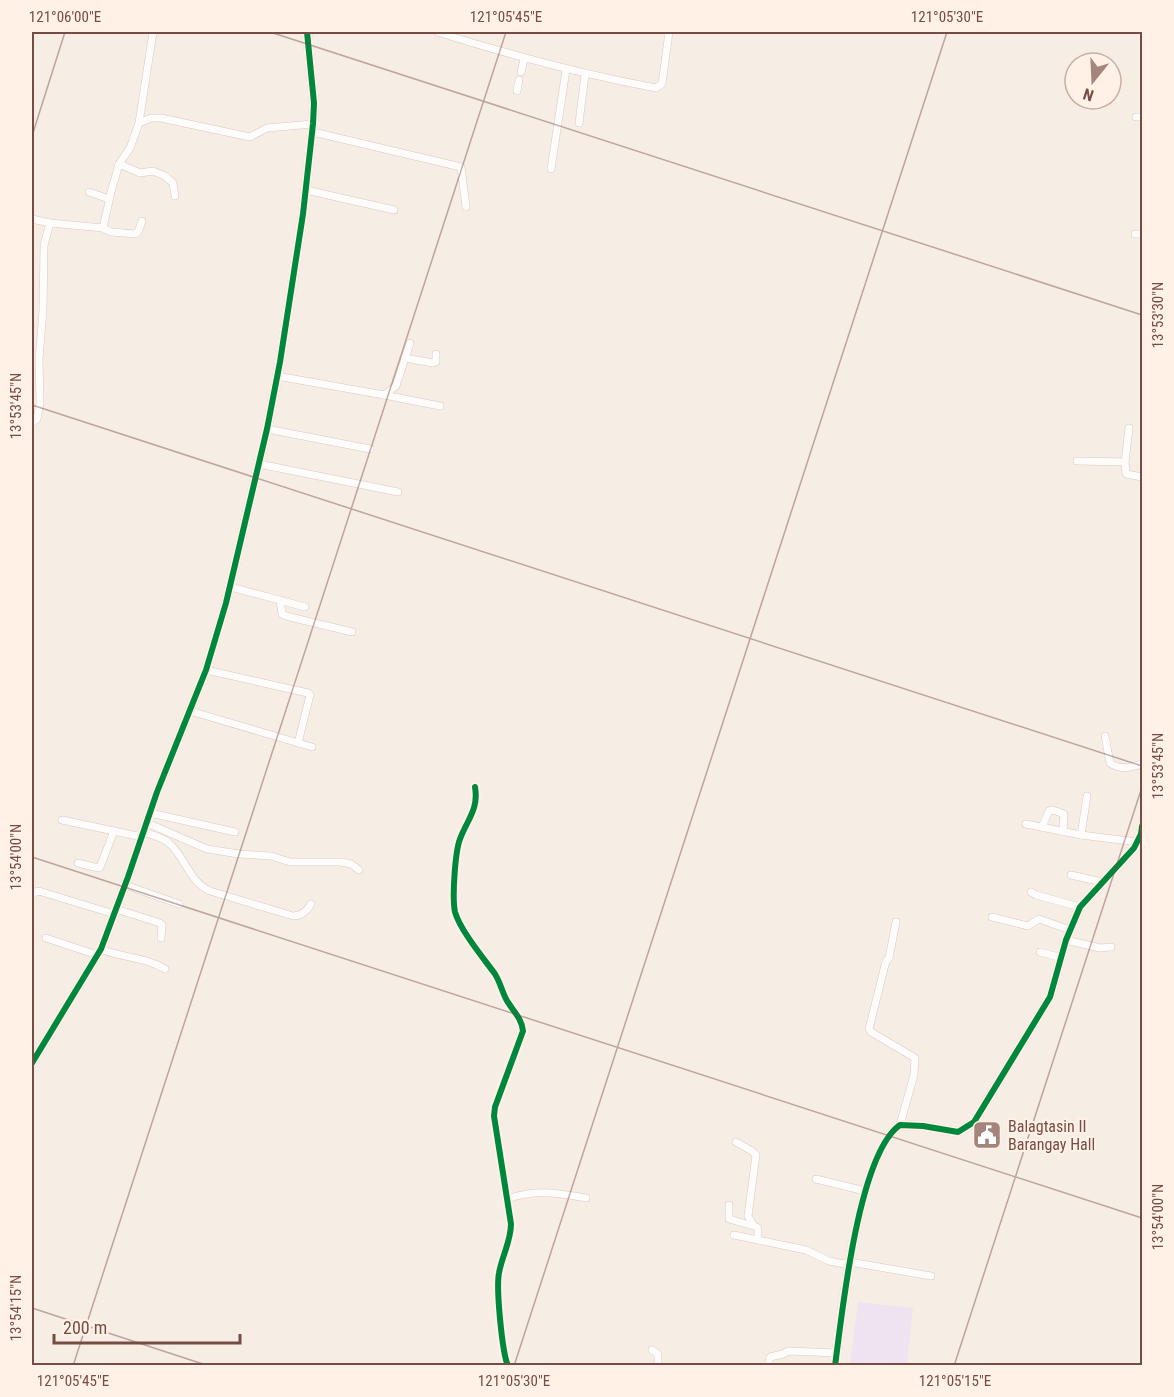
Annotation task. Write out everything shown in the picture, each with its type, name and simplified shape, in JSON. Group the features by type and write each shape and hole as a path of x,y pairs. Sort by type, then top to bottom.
{"street":[{"path":"103,228 119,164 130,148 139,123 153,32"},
{"path":"32,1063 99,952 157,792 206,670 231,587 267,429 286,329 306,190 313,128 307,32"},
{"path":"437,32 585,75 656,88 662,84 669,32"},
{"path":"521,72 524,59"},
{"path":"551,169 566,70"},
{"path":"579,123 585,75"},
{"path":"517,91 519,80"},
{"path":"139,123 151,118 161,118 250,137 267,128 313,128 461,167 466,207"},
{"path":"119,164 140,173 153,171 165,176 172,183 175,196"},
{"path":"306,190 394,210"},
{"path":"89,192 109,199"},
{"path":"32,219 50,224 103,228 135,234 142,221"},
{"path":"32,423 37,419 40,403 35,352 43,310 44,245 50,224"},
{"path":"384,395 396,386 410,344"},
{"path":"405,358 433,363 436,362 436,354"},
{"path":"277,376 440,406"},
{"path":"1129,428 1126,474 1143,477"},
{"path":"267,429 370,449"},
{"path":"1077,461 1125,462"},
{"path":"259,464 398,492"},
{"path":"231,587 305,607"},
{"path":"280,600 282,614 286,616 352,632"},
{"path":"206,670 308,693 310,695 298,743"},
{"path":"190,711 312,747"},
{"path":"1105,736 1110,763 1113,766 1124,768 1143,764"},
{"path":"475,787 477,797 473,814 458,847 456,915 484,961 498,978 506,1000 521,1021 523,1031 495,1107 494,1116 511,1232 498,1279 504,1352 508,1365"},
{"path":"1081,835 1087,796"},
{"path":"1042,827 1049,811 1053,810 1064,814 1062,832"},
{"path":"150,813 235,832"},
{"path":"62,820 114,831 144,831 207,849 271,856 290,862 340,862 351,864 359,870"},
{"path":"1026,824 1081,835 1141,834"},
{"path":"78,863 100,867 114,831"},
{"path":"144,831 170,843 194,879 203,888 293,916 299,916 308,911 311,904"},
{"path":"900,1125 958,1132 974,1122 1045,1006 1054,987 1066,940 1080,907 1141,834"},
{"path":"1071,875 1102,882"},
{"path":"125,885 179,904"},
{"path":"33,891 160,923 162,925 161,938"},
{"path":"1032,892 1080,907"},
{"path":"992,917 1028,926 1039,919 1070,930"},
{"path":"836,1365 843,1297 865,1191 881,1148 900,1125 914,1075 915,1058 869,1029 878,989 886,961 889,958 896,922"},
{"path":"46,938 99,952 147,960 165,969"},
{"path":"1066,940 1100,948 1111,947"},
{"path":"1040,952 1062,958"},
{"path":"736,1142 756,1155 748,1216 758,1229 758,1240"},
{"path":"816,1179 865,1191"},
{"path":"507,1199 533,1192 552,1192 586,1198"},
{"path":"729,1205 729,1219 753,1225"},
{"path":"734,1235 806,1250 823,1259 931,1276"},
{"path":"652,1350 658,1354 658,1365"},
{"path":"768,1365 770,1357 788,1351 837,1353"}],"shaded area":[{"path":"858,1302 913,1308 907,1365 850,1365"}],"cycle path":[{"path":"32,1063 101,949 157,792 206,670 226,603 267,429 303,214 314,103 307,32"},
{"path":"475,787 474,808 460,839 457,854 454,886 455,912 467,936 497,977 506,999 521,1022 523,1031 495,1107 494,1116 511,1224 498,1281 502,1334 508,1366"},
{"path":"835,1366 854,1237 873,1168 885,1142 900,1125 958,1132 974,1122 1050,997 1066,940 1080,907 1134,848 1142,826"}],"place":[{"name":"Balagtasin II Barangay Hall","path":"987,1135"}]}
